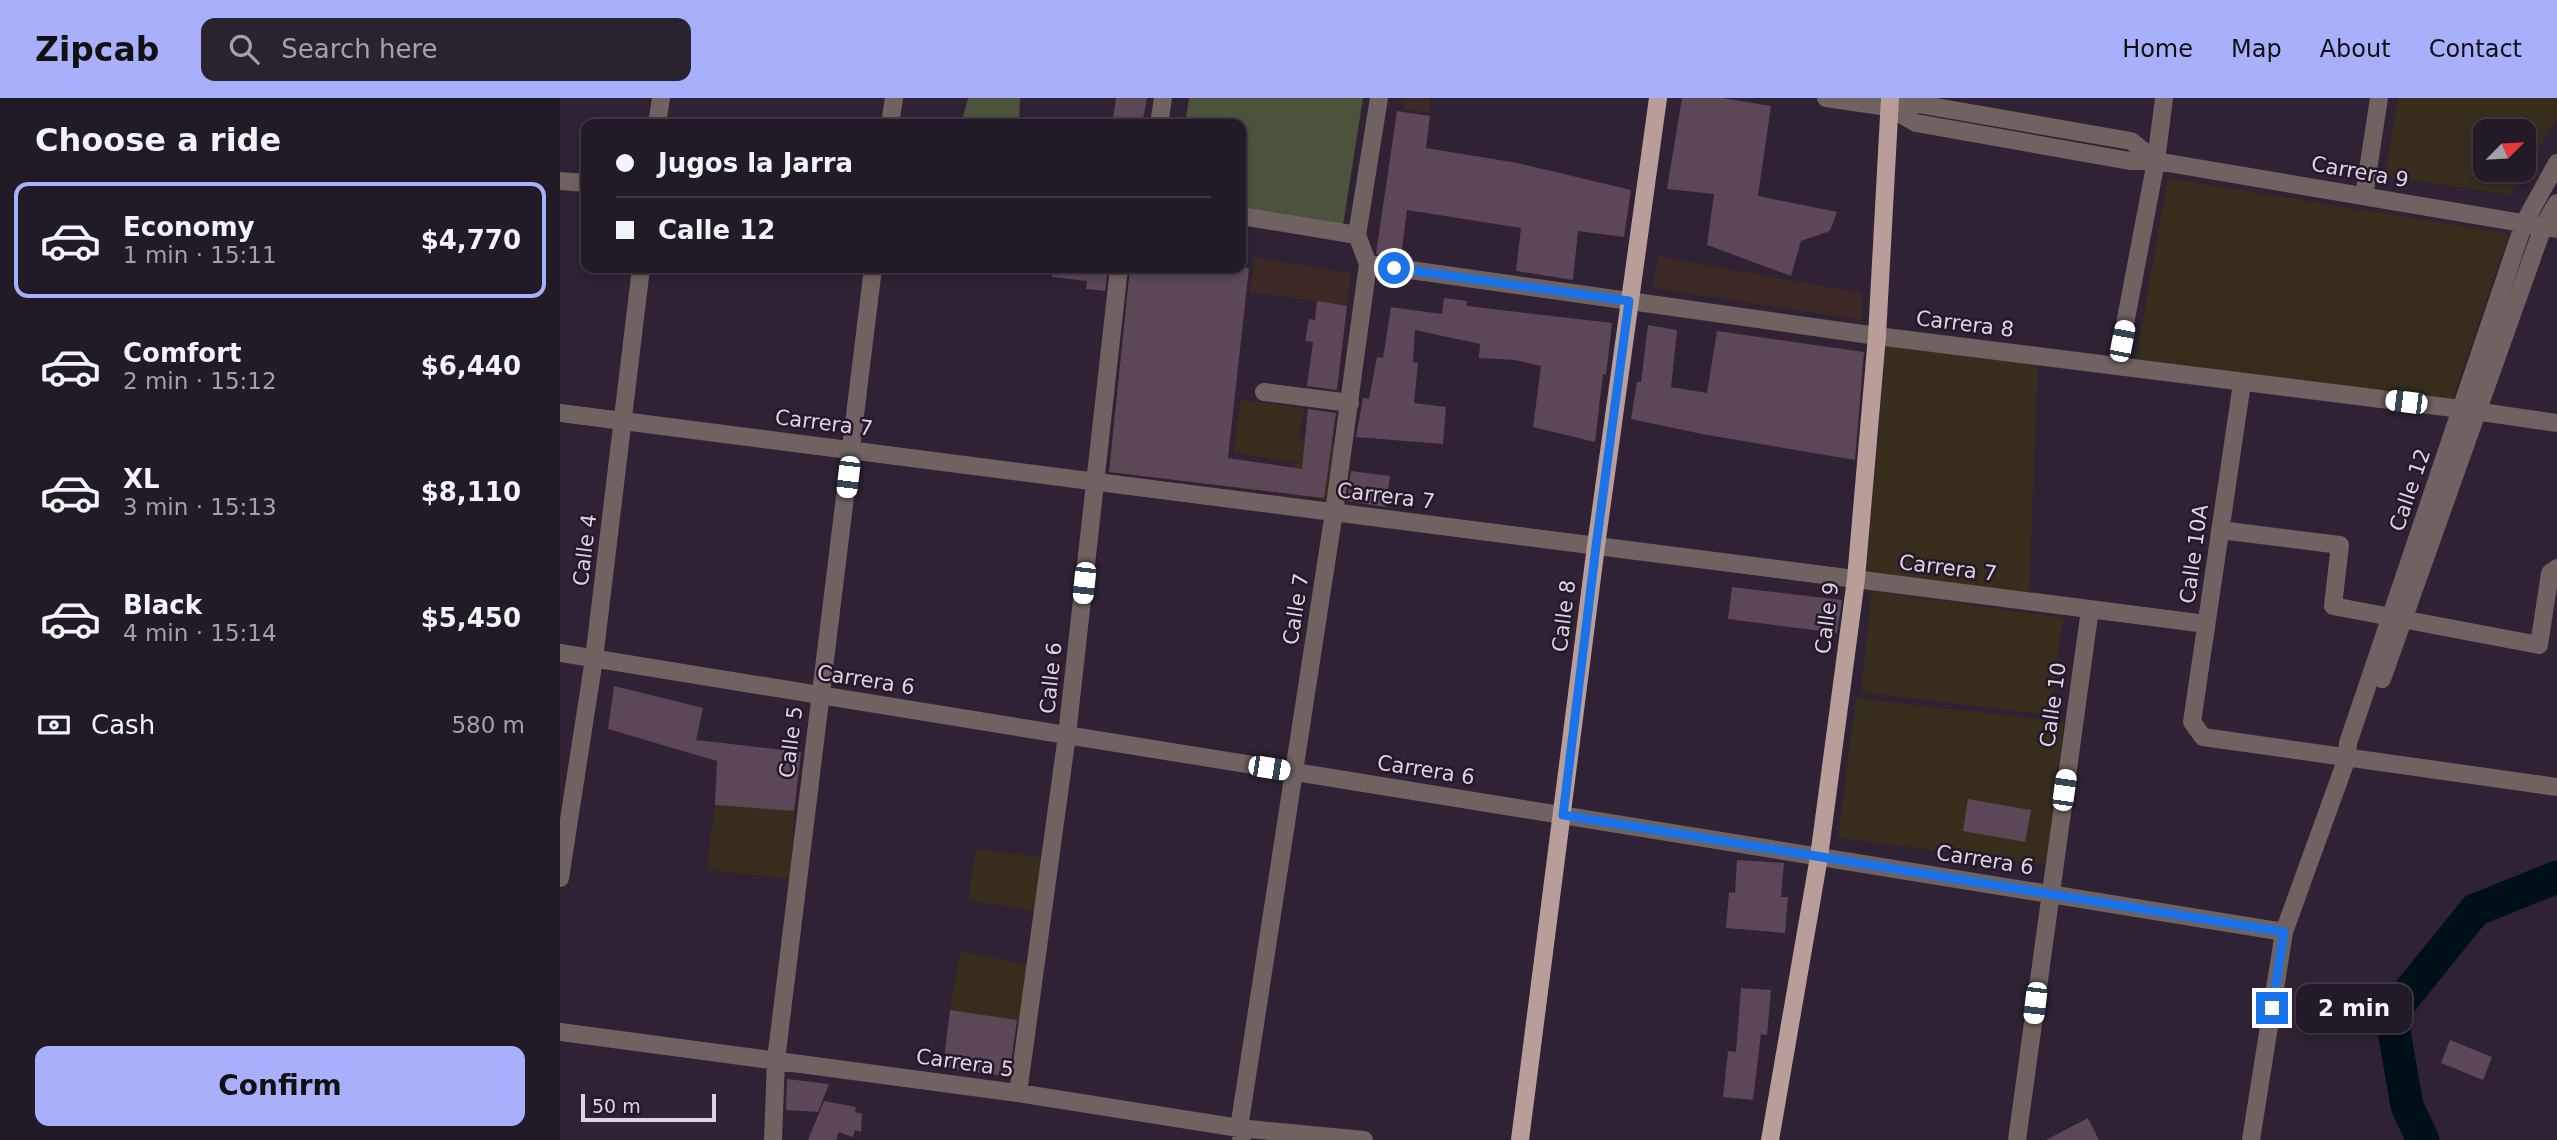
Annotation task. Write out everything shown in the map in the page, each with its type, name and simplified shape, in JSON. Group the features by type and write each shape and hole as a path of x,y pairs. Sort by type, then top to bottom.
{"main road":[{"name":"Calle 8","path":"1520,1140 1596,546 1658,98"},
{"name":"Calle 9","path":"1770,1140 1819,857 1856,579 1877,336 1889,102"}],"street":[{"path":"658,119 661,98"},
{"path":"892,119 894,98"},
{"path":"1160,119 1163,98"},
{"name":"Calle 7","path":"1237,1136 1350,402 1368,264 1357,235 1379,98"},
{"name":"Carrera 9","path":"1826,98 1917,104 2131,141 2156,161"},
{"path":"2117,366 2156,161 2164,98"},
{"path":"2364,196 2379,98"},
{"name":"Carrera 9","path":"1889,102 1916,123 2130,161 2156,161 2550,228"},
{"path":"1993,137 1996,118"},
{"path":"2073,151 2077,132"},
{"name":"Calle 12","path":"2250,1140 2284,932 2347,758 2348,743 2397,618 2469,410 2524,223 2557,163"},
{"path":"560,181 581,183"},
{"name":"Calle 12","path":"2469,410 2550,228 2557,203"},
{"path":"1246,217 1357,235"},
{"name":"Carrera 8","path":"1368,264 1877,336 2557,423"},
{"name":"Calle 4","path":"560,878 594,659 640,273"},
{"name":"Calle 5","path":"773,1140 776,1060 872,273"},
{"name":"Calle 6","path":"1018,1093 1067,735 1118,273"},
{"name":"Calle 10A","path":"2242,383 2192,722 2203,737 2347,758"},
{"path":"1264,392 1350,402"},
{"name":"Carrera 7","path":"560,413 2206,624"},
{"path":"2220,530 2340,545 2333,606 2539,645 2550,573 2555,569"},
{"name":"Calle 10","path":"2017,1140 2090,609"},
{"name":"Carrera 6","path":"560,653 2284,932"},
{"path":"2347,758 2557,787"},
{"name":"Carrera 5","path":"560,1032 1018,1093 1237,1136 1364,1140"}],"shaded area":[{"path":"1404,98 1430,98 1429,113 1402,109"},
{"path":"2398,98 2557,98 2557,119 2536,153 2536,119 2473,119 2473,182 2518,182 2510,195 2385,176"},
{"path":"2168,178 2509,234 2452,401 2136,359"},
{"path":"1658,256 1862,293 1862,320 1652,288"},
{"path":"1254,257 1351,273 1347,306 1250,292"},
{"path":"1886,344 2038,364 2029,596 1866,578"},
{"path":"1240,400 1304,408 1299,438 1337,443 1331,500 1291,495 1294,463 1234,452"},
{"path":"1872,591 2063,618 2049,715 1861,692"},
{"path":"1856,698 2064,722 2047,865 1838,838"},
{"path":"715,805 794,811 791,879 706,870"},
{"path":"976,849 1047,858 1039,912 968,900"},
{"path":"960,951 1032,966 1025,1021 950,1010"}],"green space":[{"path":"968,98 1020,98 1019,119 962,119"},
{"path":"1189,98 1363,98 1343,225 1246,209 1246,119 1186,119"}],"building":[{"path":"1116,98 1147,98 1143,119 1113,119"},
{"path":"1682,98 1722,98 1771,106 1758,196 1837,212 1830,231 1801,241 1791,276 1707,245 1714,194 1667,189"},
{"path":"1397,111 1430,116 1426,148 1518,163 1631,190 1624,237 1578,231 1573,280 1516,271 1521,228 1407,210 1401,257 1376,254"},
{"path":"1246,268 1249,268 1228,458 1302,469 1308,409 1336,413 1324,498 1109,472 1129,273 1246,273"},
{"path":"1052,273 1107,273 1105,291 1086,289 1087,281 1052,277"},
{"path":"1444,298 1467,301 1467,306 1612,323 1595,442 1533,427 1541,366 1515,360 1479,358 1480,344 1415,330 1413,362 1418,363 1414,403 1446,407 1443,444 1356,437 1363,398 1369,399 1377,357 1383,358 1391,307 1442,314"},
{"path":"1317,301 1347,306 1337,390 1307,386 1313,342 1305,341 1309,319 1315,320"},
{"path":"1648,325 1677,330 1671,387 1707,393 1717,331 1864,352 1855,460 1631,419 1637,382 1641,382"},
{"path":"1351,471 1390,476 1386,507 1347,501"},
{"path":"1732,587 1842,600 1837,633 1728,619"},
{"path":"614,686 703,708 696,740 801,752 794,811 715,805 717,761 608,729"},
{"path":"1968,799 2031,810 2025,842 1963,831"},
{"path":"1737,860 1784,863 1781,897 1788,897 1785,933 1726,928 1729,892 1735,893"},
{"path":"1741,988 1771,990 1767,1035 1761,1034 1753,1100 1723,1097 1728,1051 1736,1052"},
{"path":"950,1010 1017,1020 1009,1077 943,1067"},
{"path":"2450,1040 2492,1057 2483,1080 2441,1063"},
{"path":"787,1079 829,1084 818,1112 786,1110"},
{"path":"824,1101 856,1107 855,1112 862,1114 861,1132 855,1130 853,1137 839,1132 836,1140 808,1140"},
{"path":"2088,1118 2099,1140 2046,1140"}],"waterway":[{"path":"2423,1140 2407,1106 2391,1014 2475,910 2557,877"}],"route":[{"path":"1394,268 1629,301 1563,815 2284,932 2272,1008"}]}
